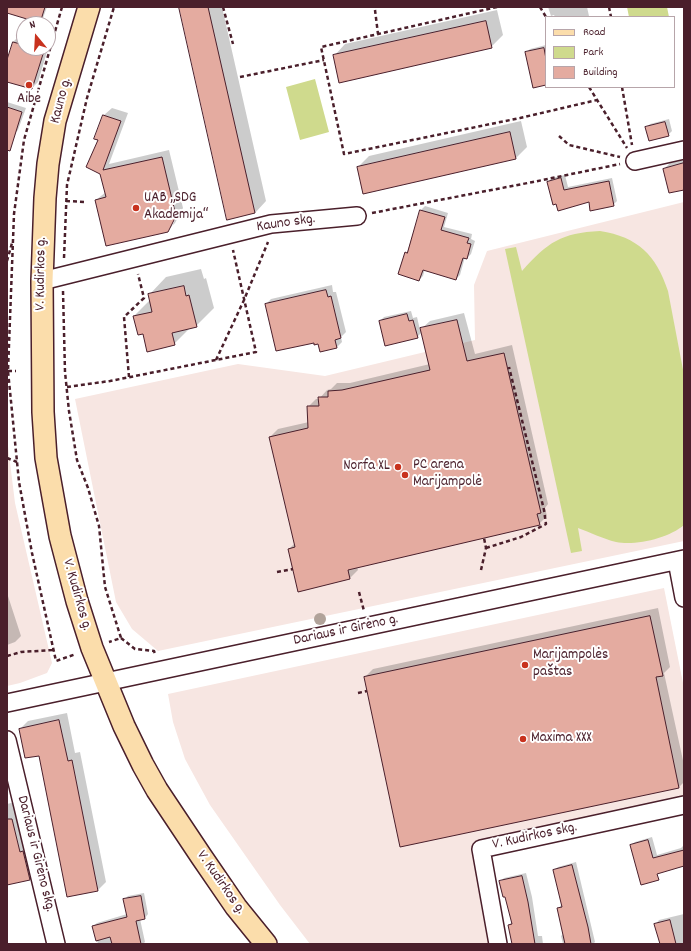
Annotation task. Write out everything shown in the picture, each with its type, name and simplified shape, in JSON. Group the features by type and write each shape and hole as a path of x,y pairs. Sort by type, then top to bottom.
{"main road":[{"name":"Kauno g.","path":"45,198 48,164 55,121 89,7"},
{"name":"V. Kudirkos g.","path":"45,198 42,281 43,412 46,458 60,536 77,601 92,648 124,726 157,790 236,907 266,944"}],"street":[{"path":"635,161 684,150"},
{"name":"Kauno skg.","path":"42,281 271,224 357,216"},
{"path":"680,560 684,598"},
{"name":"Dariaus ir Girėno g.","path":"7,703 105,681 573,584 680,560"},
{"name":"Dariaus ir Girėno skg.","path":"7,740 56,944"},
{"name":"V. Kudirkos skg.","path":"498,944 481,849 684,805"}],"path":[{"path":"224,7 233,44"},
{"path":"497,7 321,47 344,154 520,118 597,100"},
{"path":"540,7 545,16"},
{"path":"375,10 378,34"},
{"path":"240,77 324,60"},
{"path":"590,88 635,161"},
{"path":"622,88 635,161"},
{"path":"559,136 569,145 635,161"},
{"path":"357,216 635,161"},
{"path":"66,201 85,202"},
{"path":"216,360 244,300 268,241 271,224"},
{"path":"66,387 129,377 256,352 230,234"},
{"path":"7,261 13,238"},
{"path":"129,377 124,317 144,298 135,258"},
{"path":"486,548 522,537 546,524 544,510 509,367"},
{"path":"8,371 16,371"},
{"path":"7,458 17,462"},
{"path":"481,570 486,548 484,538"},
{"path":"277,572 293,569"},
{"path":"122,638 135,650 154,651 160,670"},
{"path":"7,656 21,652 54,650"},
{"path":"358,693 367,691"}],"shaded area":[{"path":"684,202 684,541 158,651 132,629 116,602 75,399 238,364 325,376 475,340 474,285 487,251"},
{"path":"7,438 15,503 52,663 47,673 7,686"},
{"path":"664,588 684,688 684,813 489,855 505,944 310,944 280,905 210,805 185,759 173,722 168,694"}],"green space":[{"path":"627,7 667,7 669,16 629,16"},
{"path":"315,79 329,132 300,140 286,87"},
{"path":"600,231 625,238 644,250 658,267 668,291 684,375 684,525 670,534 652,540 633,543 611,541 578,528 582,551 571,553 505,249 516,247 522,271 540,253 556,241 575,234"}],"building":[{"path":"7,7 45,7 42,16 17,16 7,13"},
{"path":"179,7 208,7 255,213 227,220"},
{"path":"486,21 492,48 339,83 333,55"},
{"path":"13,42 16,43 16,56 42,56 32,89 7,82 7,60"},
{"path":"544,48 545,85 533,88 525,52"},
{"path":"7,107 22,112 10,151 7,150"},
{"name":"UAB „SDG Akademija“","path":"103,115 121,121 103,170 162,157 176,216 168,232 106,246 95,200 106,197 100,174 86,167 98,140 94,139"},
{"path":"665,122 669,136 649,141 645,127"},
{"path":"510,132 516,159 363,194 357,167"},
{"path":"684,163 684,190 669,193 663,169"},
{"path":"561,178 564,190 609,181 614,206 590,211 589,202 558,211 556,204 553,205 547,182"},
{"path":"420,210 445,217 441,230 469,238 467,243 471,244 467,259 463,258 456,280 423,270 419,281 398,274 405,252 407,253"},
{"path":"184,286 186,296 189,295 197,327 172,333 175,345 147,352 143,334 138,335 133,316 152,312 148,294"},
{"path":"326,290 328,297 331,296 341,338 335,340 337,348 320,352 318,344 314,345 314,343 276,351 265,304"},
{"path":"407,314 409,321 413,320 418,338 385,346 379,321"},
{"name":"PC arena Marijampolė","path":"457,320 467,361 504,353 541,513 537,514 540,525 348,570 350,579 298,592 288,549 295,547 269,437 308,428 307,406 319,406 318,397 328,397 328,391 342,390 430,370 420,328"},
{"name":"Maxima XXX","path":"650,616 663,676 656,677 679,788 400,847 364,677"},
{"path":"59,720 68,761 72,760 98,891 67,897 39,756 25,758 19,729"},
{"path":"7,819 12,819 20,852 23,851 30,880 7,885"},
{"path":"648,840 653,858 684,850 684,866 657,874 659,880 641,885 630,845"},
{"path":"572,865 591,944 565,944 557,908 562,907 553,870"},
{"path":"522,876 535,944 512,944 508,925 512,924 499,881"},
{"path":"141,896 145,919 136,921 141,944 112,944 110,937 96,941 92,926 127,917 123,899"},
{"path":"670,920 676,944 660,944 654,924"}],"place":[{"name":"Aibė","path":"29,85"},
{"name":"UAB „SDG Akademija“","path":"136,208"},
{"name":"Norfa XL","path":"398,467"},
{"name":"PC arena Marijampolė","path":"405,475"},
{"name":"Marijampolės paštas","path":"525,665"},
{"name":"Maxima XXX","path":"523,739"}]}
